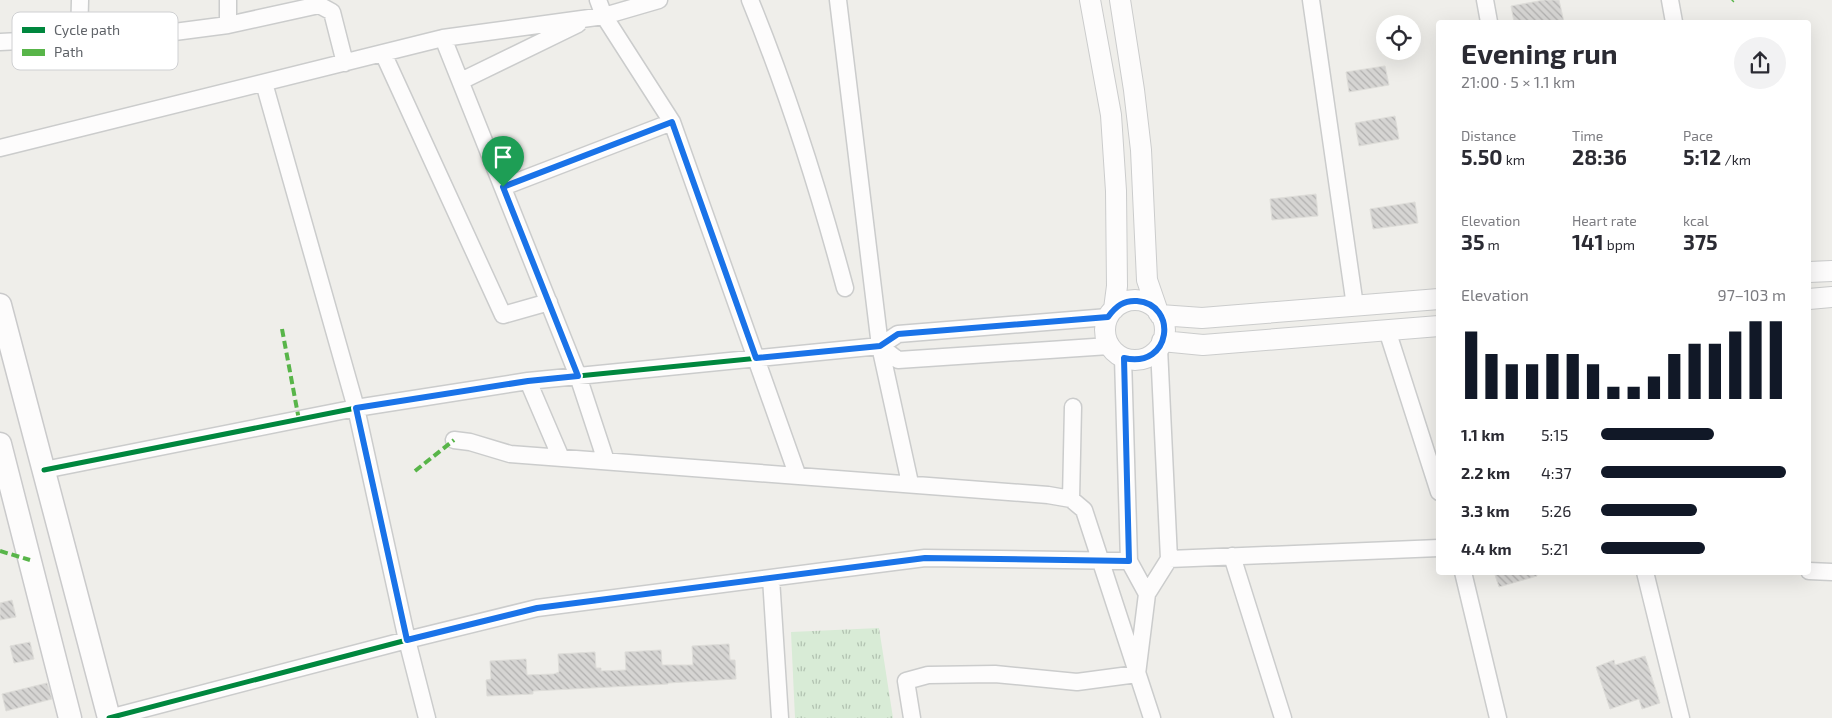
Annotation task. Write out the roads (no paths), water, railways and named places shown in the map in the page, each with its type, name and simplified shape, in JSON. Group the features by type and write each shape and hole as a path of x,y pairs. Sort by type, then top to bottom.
{"main road":[{"path":"0,305 109,718"},
{"path":"0,444 3,466 70,718"}],"street":[{"path":"228,0 228,26"},
{"path":"598,0 598,16 672,122 797,474"},
{"path":"0,148 444,38 598,16 659,0"},
{"path":"750,0 764,35 820,199 845,288"},
{"path":"838,0 880,346 910,483"},
{"path":"1090,0 1111,115 1116,191 1117,286 1111,313 1105,326 1105,336 1116,352 1129,561 1148,594"},
{"path":"880,346 898,360 1116,352 1133,360 1143,359 1152,355 1160,345 1165,330 1147,280 1141,150 1120,0"},
{"path":"1311,0 1355,306"},
{"path":"1485,0 1489,20"},
{"path":"1670,0 1674,20"},
{"path":"178,32 228,26 319,5 332,12 345,63"},
{"path":"461,81 598,16"},
{"path":"444,38 578,376 606,461"},
{"path":"383,53 502,315 549,302"},
{"path":"264,83 356,408 407,640 427,718"},
{"path":"503,187 672,122"},
{"path":"1811,272 1832,271"},
{"path":"1811,299 1832,297"},
{"path":"44,470 356,408 528,381 880,346 898,334 1111,313 1122,303 1132,300 1142,301 1151,305 1159,313 1202,318 1436,299"},
{"path":"1160,345 1203,344 1436,326"},
{"path":"1387,330 1436,483"},
{"path":"1137,674 1148,594 1169,559 1160,345"},
{"path":"528,381 561,458"},
{"path":"1071,499 1073,407"},
{"path":"454,440 470,442 510,454 910,483 1048,495 1071,499 1084,510 1152,718"},
{"path":"1169,559 1436,548"},
{"path":"1232,556 1283,718"},
{"path":"109,718 537,608 925,558 1129,561"},
{"path":"1811,571 1832,572"},
{"path":"1464,575 1498,718"},
{"path":"1646,575 1681,718"},
{"path":"771,578 780,718"},
{"path":"912,718 906,681 928,675 995,674 1077,682 1137,674"}]}
